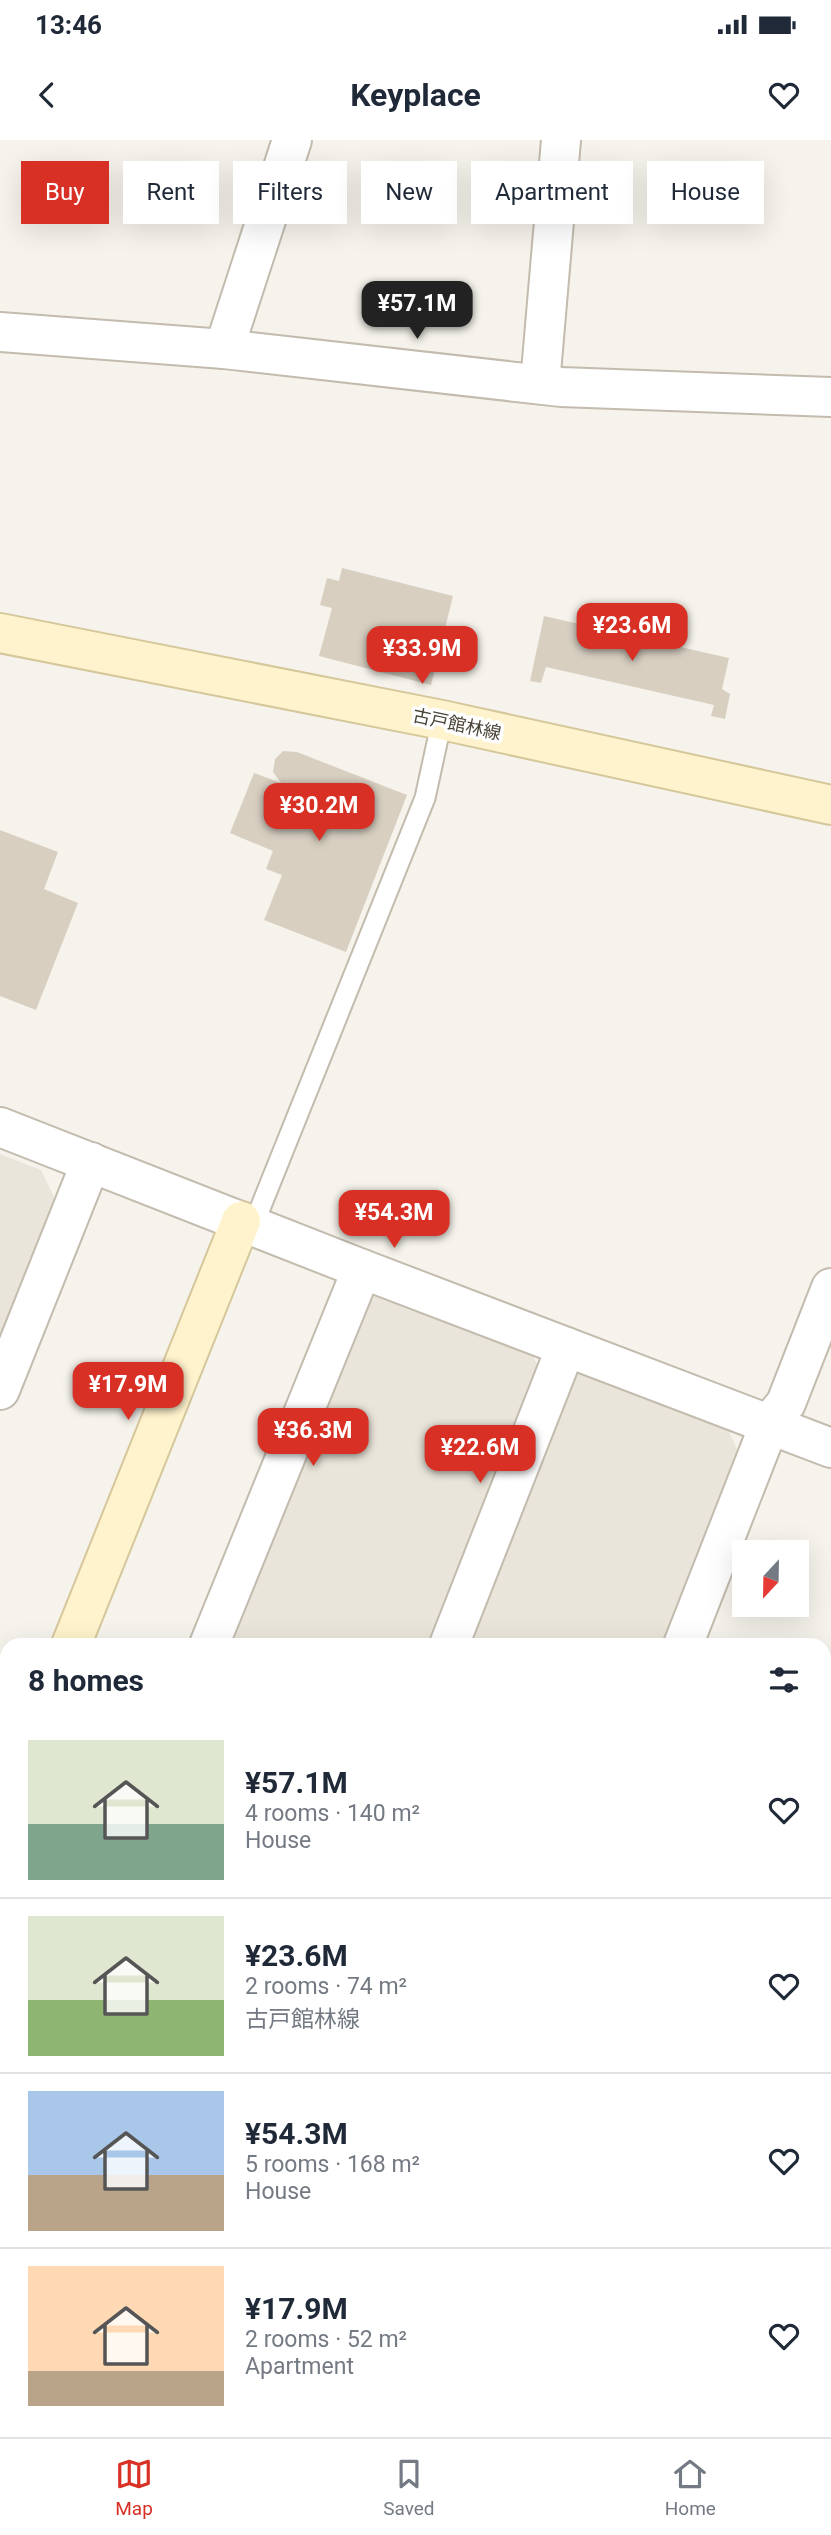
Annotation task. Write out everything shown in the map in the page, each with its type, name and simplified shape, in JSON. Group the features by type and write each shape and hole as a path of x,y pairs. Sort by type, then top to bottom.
{"main road":[{"name":"古戸館林線","path":"0,633 442,720 831,805"},
{"path":"74,1638 247,1224"}],"street":[{"path":"224,349 292,140"},
{"path":"540,384 561,140"},
{"path":"0,332 224,349 561,387 831,397"},
{"path":"0,1127 831,1448"},
{"path":"0,1390 91,1162"},
{"path":"212,1638 362,1269"},
{"path":"686,1638 770,1423 786,1404 831,1288"},
{"path":"452,1638 566,1347"}],"lane":[{"path":"247,1224 425,798 442,720"}],"shaded area":[{"path":"0,1154 41,1170 56,1201 0,1341"},
{"path":"386,1288 528,1346 539,1368 432,1638 227,1638 363,1296"},
{"path":"590,1370 725,1422 739,1454 667,1638 464,1638 566,1379"}],"building":[{"path":"342,568 453,596 431,685 319,656 332,608 320,605 327,578 339,581"},
{"path":"544,616 729,658 722,689 730,694 725,719 711,716 714,705 546,667 541,683 530,681"},
{"path":"283,751 297,752 407,795 346,952 264,920 282,875 266,869 273,851 230,833 254,773 281,783 273,772 275,759"},
{"path":"0,830 58,852 44,889 78,903 36,1010 0,996"}]}
